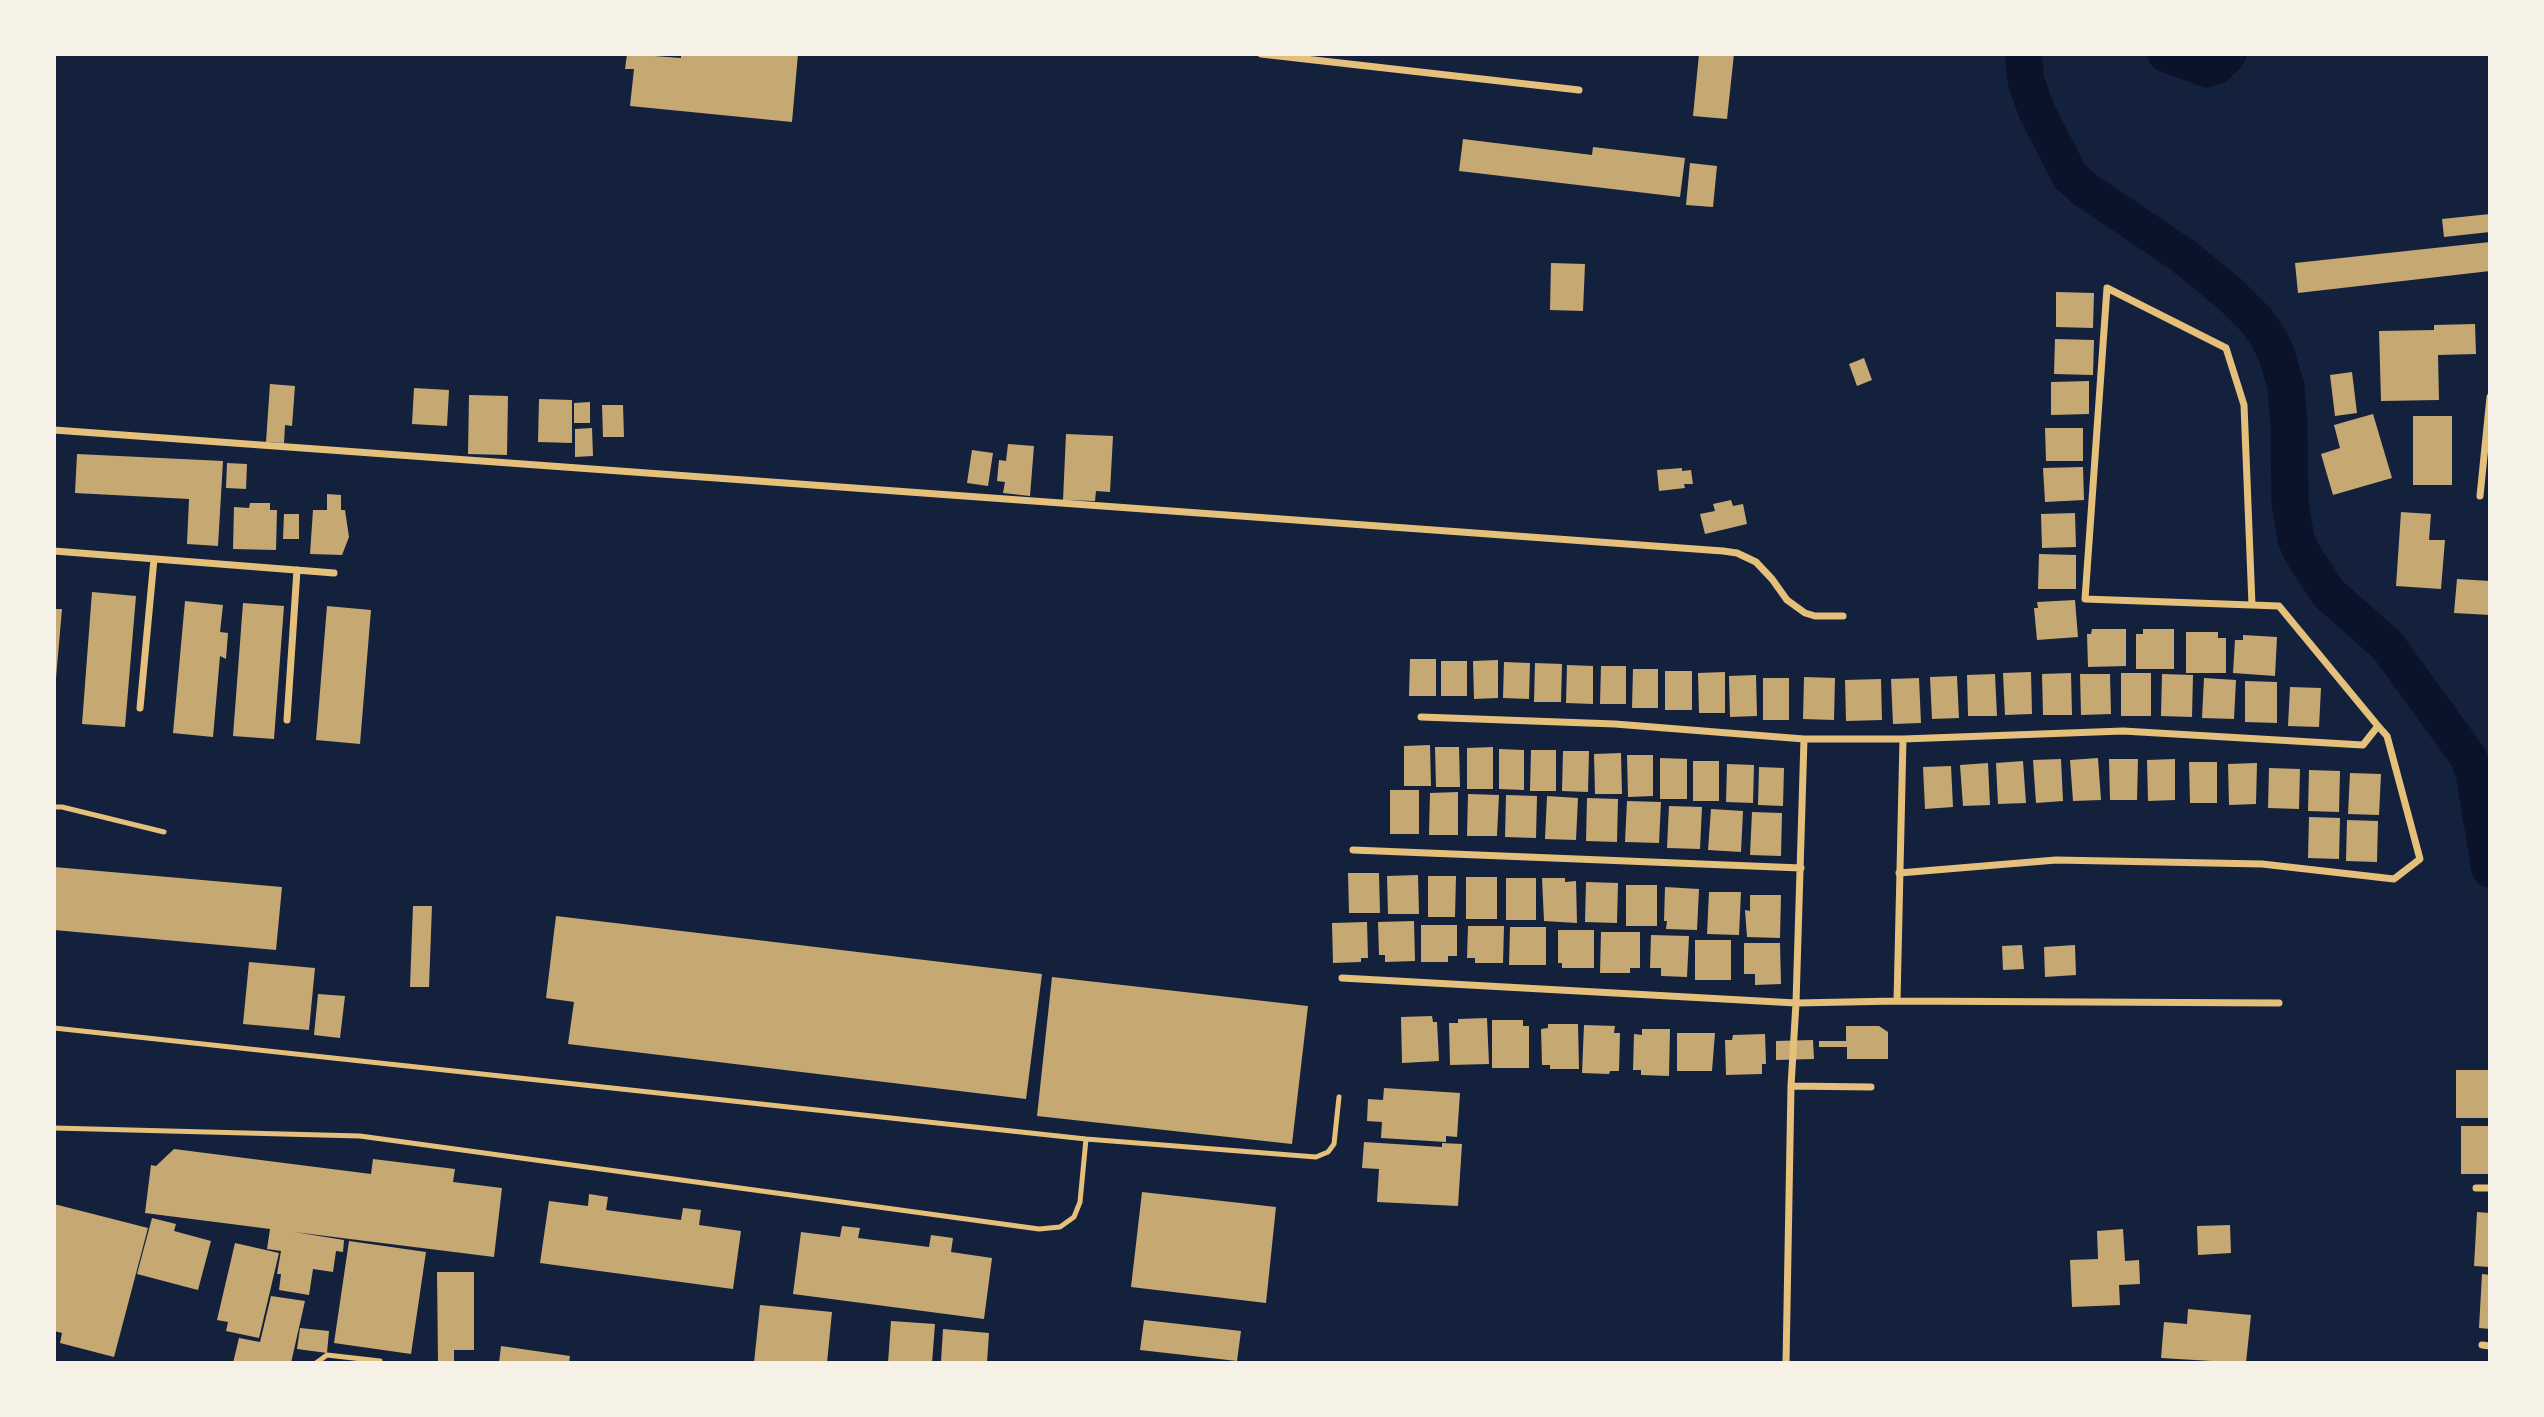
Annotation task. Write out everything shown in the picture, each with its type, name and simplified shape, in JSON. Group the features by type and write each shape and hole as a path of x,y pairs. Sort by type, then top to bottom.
{"street":[{"path":"1261,54 1579,90"},
{"path":"1899,873 2056,860 2262,864 2394,879 2420,859 2388,736 2279,606 2085,600 2107,288 2226,348 2244,405 2252,605"},
{"path":"2480,496 2490,397"},
{"path":"54,430 1723,551 1737,553 1755,562 1787,600 1805,613 1815,616 1843,616"},
{"path":"54,551 334,573"},
{"path":"140,708 154,559"},
{"path":"287,720 297,570"},
{"path":"1421,717 1615,724 1804,739 1903,739 2123,731 2363,745 2378,726"},
{"path":"1786,1363 1791,1086 1804,739"},
{"path":"1896,1001 1903,739"},
{"path":"1353,850 1801,868"},
{"path":"1342,978 1796,1003 2279,1003"},
{"path":"1791,1086 1871,1087"},
{"path":"2476,1188 2490,1188"}],"lane":[{"path":"54,807 164,832"},
{"path":"54,1028 1087,1139 1316,1157 1328,1152 1334,1144 1339,1097"},
{"path":"54,1128 360,1136 1039,1229 1060,1227 1074,1217 1080,1202 1087,1139"},
{"path":"316,1363 327,1355 380,1361"}],"building":[{"path":"627,54 681,58 681,54 798,54 792,122 630,106 634,69 625,69"},
{"path":"1699,54 1734,54 1727,119 1693,116"},
{"path":"1463,139 1592,155 1593,147 1685,158 1680,197 1459,171"},
{"path":"1690,163 1717,166 1713,207 1686,205"},
{"path":"2490,214 2490,232 2444,237 2442,219"},
{"path":"2490,242 2490,271 2298,293 2295,263"},
{"path":"1551,263 1585,264 1583,311 1550,310"},
{"path":"2056,292 2094,293 2093,328 2056,327"},
{"path":"2475,324 2476,354 2438,355 2439,400 2381,401 2379,331 2434,330 2434,325"},
{"path":"2055,339 2094,340 2093,375 2054,374"},
{"path":"1864,358 1872,380 1857,386 1849,364"},
{"path":"2352,372 2357,413 2335,416 2330,375"},
{"path":"2089,381 2089,414 2051,415 2051,382"},
{"path":"270,384 295,386 292,426 285,425 284,443 266,442"},
{"path":"414,388 449,390 447,426 412,424"},
{"path":"469,395 508,396 507,455 468,454"},
{"path":"539,399 572,400 572,443 538,442"},
{"path":"590,402 590,423 574,423 574,403"},
{"path":"602,405 623,405 624,437 603,437"},
{"path":"2373,414 2392,478 2333,495 2321,454 2340,448 2334,425"},
{"path":"2413,416 2452,416 2452,485 2413,485"},
{"path":"592,428 593,456 575,457 575,429"},
{"path":"2045,428 2083,428 2083,461 2046,461"},
{"path":"1066,434 1113,436 1110,492 1096,491 1095,501 1063,500"},
{"path":"1008,444 1034,446 1030,496 1003,493 1005,482 997,481 999,460 1006,461"},
{"path":"972,450 993,453 988,486 967,483"},
{"path":"77,454 223,461 218,546 187,544 189,499 75,493"},
{"path":"227,463 247,464 246,489 226,488"},
{"path":"2083,467 2084,500 2045,502 2043,468"},
{"path":"1682,468 1682,471 1691,470 1693,484 1684,484 1685,488 1659,491 1657,470"},
{"path":"327,494 341,495 341,510 345,510 349,537 342,555 310,554 313,510 327,510"},
{"path":"1731,500 1733,506 1743,504 1747,524 1705,534 1700,514 1715,511 1713,504"},
{"path":"250,503 270,503 270,510 277,510 276,550 233,549 234,507 249,508"},
{"path":"2401,512 2431,514 2429,540 2445,540 2441,589 2396,586"},
{"path":"2075,513 2076,547 2042,548 2041,514"},
{"path":"284,514 299,514 299,539 283,539"},
{"path":"2039,554 2076,555 2076,589 2038,589"},
{"path":"2457,579 2490,581 2490,615 2454,613"},
{"path":"92,592 136,596 125,727 82,724"},
{"path":"2075,600 2078,637 2037,640 2034,608 2038,608 2037,602"},
{"path":"185,601 223,605 220,632 228,633 226,659 220,656 213,737 173,733"},
{"path":"243,603 284,606 274,739 233,736"},
{"path":"327,606 371,610 360,744 316,740"},
{"path":"54,609 62,609 56,678 54,678"},
{"path":"2092,629 2126,629 2126,666 2088,667 2087,634 2091,634"},
{"path":"2143,629 2174,629 2174,669 2136,669 2136,634 2143,634"},
{"path":"2186,632 2218,632 2218,638 2226,638 2226,673 2186,673"},
{"path":"2243,635 2277,637 2275,676 2233,673 2235,640 2243,640"},
{"path":"1410,659 1436,659 1436,696 1409,696"},
{"path":"1498,660 1498,698 1474,699 1473,661"},
{"path":"1441,661 1467,661 1467,696 1441,696"},
{"path":"1504,662 1530,663 1529,699 1503,698"},
{"path":"1535,663 1562,664 1561,702 1534,702"},
{"path":"1567,665 1593,666 1593,704 1566,703"},
{"path":"1601,666 1626,666 1626,704 1600,704"},
{"path":"1633,669 1658,669 1658,708 1632,708"},
{"path":"1665,671 1692,671 1692,710 1665,710"},
{"path":"1725,672 1725,713 1699,713 1698,673"},
{"path":"2031,672 2032,714 2005,715 2003,673"},
{"path":"2071,673 2072,715 2043,715 2042,674"},
{"path":"2121,673 2151,673 2151,716 2121,716"},
{"path":"1995,674 1997,716 1968,716 1967,675"},
{"path":"2080,674 2110,674 2111,714 2081,715"},
{"path":"2162,674 2193,675 2192,717 2161,716"},
{"path":"1756,675 1757,716 1730,717 1729,676"},
{"path":"1957,676 1959,718 1932,719 1930,677"},
{"path":"1804,677 1835,678 1834,720 1803,719"},
{"path":"1763,678 1789,678 1789,720 1763,720"},
{"path":"1919,678 1921,723 1893,724 1891,679"},
{"path":"2204,678 2236,680 2234,719 2202,718"},
{"path":"1881,679 1882,720 1846,721 1845,680"},
{"path":"2245,681 2277,682 2277,723 2245,722"},
{"path":"2290,687 2321,688 2319,727 2288,726"},
{"path":"1430,745 1431,786 1404,786 1404,746"},
{"path":"1435,747 1459,747 1460,787 1436,787"},
{"path":"1493,747 1493,789 1467,789 1467,748"},
{"path":"1499,749 1524,750 1524,790 1499,789"},
{"path":"1531,750 1556,750 1556,791 1530,791"},
{"path":"1563,751 1589,751 1588,792 1562,791"},
{"path":"1621,753 1622,794 1595,794 1594,754"},
{"path":"1627,755 1653,755 1653,796 1628,797"},
{"path":"1660,758 1687,759 1687,799 1660,799"},
{"path":"2098,758 2101,800 2073,801 2070,760"},
{"path":"2061,759 2063,801 2036,803 2033,760"},
{"path":"2109,759 2138,759 2137,800 2110,800"},
{"path":"2175,759 2175,800 2148,801 2147,760"},
{"path":"1693,761 1719,761 1719,801 1693,801"},
{"path":"2023,761 2026,803 1998,804 1996,763"},
{"path":"2189,762 2217,762 2217,803 2190,803"},
{"path":"1988,763 1990,805 1963,806 1960,765"},
{"path":"2257,763 2256,804 2229,805 2228,764"},
{"path":"1727,764 1754,765 1753,803 1726,802"},
{"path":"1951,766 1953,807 1925,809 1923,767"},
{"path":"1759,767 1784,768 1783,806 1758,805"},
{"path":"2269,768 2300,769 2299,809 2268,808"},
{"path":"2309,770 2340,771 2339,812 2308,811"},
{"path":"2350,773 2381,774 2379,815 2348,814"},
{"path":"1390,790 1419,790 1419,834 1390,834"},
{"path":"1458,792 1458,835 1429,835 1430,793"},
{"path":"1468,794 1499,795 1497,836 1467,836"},
{"path":"1506,795 1537,796 1536,838 1505,837"},
{"path":"1547,796 1578,798 1576,840 1545,839"},
{"path":"1587,798 1618,799 1617,842 1586,841"},
{"path":"1627,801 1661,802 1659,843 1625,842"},
{"path":"1669,806 1702,807 1700,849 1667,848"},
{"path":"1711,809 1743,811 1741,852 1708,850"},
{"path":"1752,812 1782,813 1781,856 1750,855"},
{"path":"2309,817 2340,818 2339,859 2308,858"},
{"path":"2347,820 2378,821 2377,862 2346,861"},
{"path":"54,867 282,887 276,950 54,930"},
{"path":"1348,873 1379,873 1380,913 1349,913"},
{"path":"1418,875 1419,914 1388,914 1387,876"},
{"path":"1428,876 1456,876 1455,917 1428,917"},
{"path":"1466,877 1497,877 1497,919 1466,919"},
{"path":"1506,878 1536,878 1536,920 1506,920"},
{"path":"1542,878 1576,881 1577,923 1544,921"},
{"path":"1586,882 1618,883 1617,923 1585,922"},
{"path":"1626,885 1657,885 1657,926 1626,926"},
{"path":"1665,887 1699,889 1697,930 1666,929"},
{"path":"1709,892 1741,892 1739,935 1707,934"},
{"path":"1750,895 1781,895 1780,938 1747,937 1745,910 1750,911"},
{"path":"413,906 432,906 429,987 410,987"},
{"path":"556,916 1042,974 1026,1099 568,1044 574,1002 546,998"},
{"path":"1414,921 1415,961 1385,962 1385,955 1379,955 1378,922"},
{"path":"1367,922 1368,958 1361,958 1361,962 1333,963 1332,923"},
{"path":"1421,925 1457,925 1457,956 1448,956 1448,962 1421,962"},
{"path":"1468,926 1504,926 1503,963 1475,963 1475,958 1467,958"},
{"path":"1510,927 1546,927 1546,965 1509,965"},
{"path":"1558,930 1594,930 1594,968 1562,968 1562,963 1558,963"},
{"path":"1601,932 1640,932 1640,968 1630,968 1630,973 1600,973"},
{"path":"1651,935 1689,936 1687,977 1661,976 1661,968 1650,968"},
{"path":"1695,940 1731,940 1731,980 1695,980"},
{"path":"1744,943 1780,943 1781,984 1755,985 1755,974 1744,974"},
{"path":"2022,945 2024,969 2003,970 2002,946"},
{"path":"2075,945 2076,975 2045,977 2044,947"},
{"path":"249,962 315,968 309,1030 243,1024"},
{"path":"1052,977 1308,1006 1292,1144 1037,1116"},
{"path":"318,994 345,996 340,1038 314,1035"},
{"path":"1432,1016 1433,1022 1437,1022 1439,1061 1402,1063 1401,1017"},
{"path":"1487,1018 1489,1064 1450,1065 1449,1023 1458,1023 1458,1019"},
{"path":"1492,1020 1523,1020 1523,1026 1529,1026 1529,1068 1492,1068"},
{"path":"1548,1024 1578,1024 1579,1069 1550,1069 1550,1065 1542,1065 1541,1029 1548,1028"},
{"path":"1584,1025 1615,1026 1614,1033 1620,1033 1619,1071 1610,1071 1609,1074 1582,1073"},
{"path":"1846,1026 1879,1026 1888,1032 1888,1059 1847,1059 1847,1047 1819,1047 1819,1041 1846,1041"},
{"path":"1642,1029 1670,1029 1669,1076 1641,1075 1641,1070 1633,1070 1634,1034 1642,1035"},
{"path":"1677,1033 1715,1033 1712,1071 1677,1071"},
{"path":"1765,1034 1766,1064 1762,1064 1762,1074 1726,1075 1725,1040 1732,1040 1733,1035"},
{"path":"1813,1040 1814,1059 1776,1060 1776,1041"},
{"path":"2456,1070 2490,1070 2490,1118 2456,1118"},
{"path":"1384,1088 1460,1093 1457,1137 1446,1136 1446,1142 1381,1138 1382,1122 1367,1121 1368,1099 1383,1100"},
{"path":"2461,1126 2490,1126 2490,1174 2461,1174"},
{"path":"1364,1142 1442,1147 1442,1143 1462,1144 1458,1206 1377,1202 1379,1169 1362,1168"},
{"path":"174,1149 371,1174 373,1159 455,1169 453,1182 502,1188 494,1257 294,1232 344,1240 343,1252 336,1251 333,1272 313,1269 309,1295 279,1290 281,1274 277,1274 281,1251 267,1249 270,1229 145,1213 151,1165 156,1166"},
{"path":"1142,1192 1276,1207 1266,1303 1131,1287"},
{"path":"589,1194 608,1197 606,1210 681,1220 683,1208 701,1210 699,1225 741,1231 733,1289 540,1263 549,1201 588,1206"},
{"path":"54,1204 148,1228 114,1357 60,1343 62,1333 54,1331"},
{"path":"2477,1212 2490,1213 2490,1267 2474,1266"},
{"path":"152,1218 176,1224 174,1231 211,1241 198,1290 137,1274"},
{"path":"2230,1225 2231,1253 2198,1255 2197,1226"},
{"path":"842,1226 860,1228 858,1238 929,1247 931,1235 953,1238 951,1252 992,1258 984,1319 793,1294 801,1232 840,1237"},
{"path":"2123,1229 2125,1261 2139,1260 2140,1284 2119,1285 2120,1305 2072,1307 2070,1260 2098,1259 2097,1231"},
{"path":"349,1241 426,1252 411,1354 334,1343"},
{"path":"235,1243 279,1253 259,1338 226,1331 228,1322 217,1320"},
{"path":"437,1272 474,1272 474,1350 454,1350 454,1363 438,1363"},
{"path":"2482,1274 2490,1275 2490,1329 2479,1328"},
{"path":"271,1296 305,1301 291,1363 233,1363 239,1338 260,1342"},
{"path":"760,1305 832,1312 827,1363 754,1363"},
{"path":"2188,1309 2251,1315 2246,1363 2161,1358 2164,1322 2187,1324"},
{"path":"1144,1320 1241,1331 1237,1361 1140,1350"},
{"path":"891,1321 935,1324 932,1363 888,1363"},
{"path":"300,1328 329,1331 327,1353 297,1349"},
{"path":"943,1329 989,1333 987,1363 941,1362"},
{"path":"501,1346 570,1356 569,1363 499,1363"}],"waterway":[{"path":"2023,54 2026,81 2037,112 2070,176 2083,188 2182,255 2229,293 2256,320 2268,337 2286,386 2290,502 2296,539 2301,551 2328,593 2387,645 2469,758 2474,773 2490,869"},
{"path":"2166,54 2207,69 2216,66 2228,54"}]}
